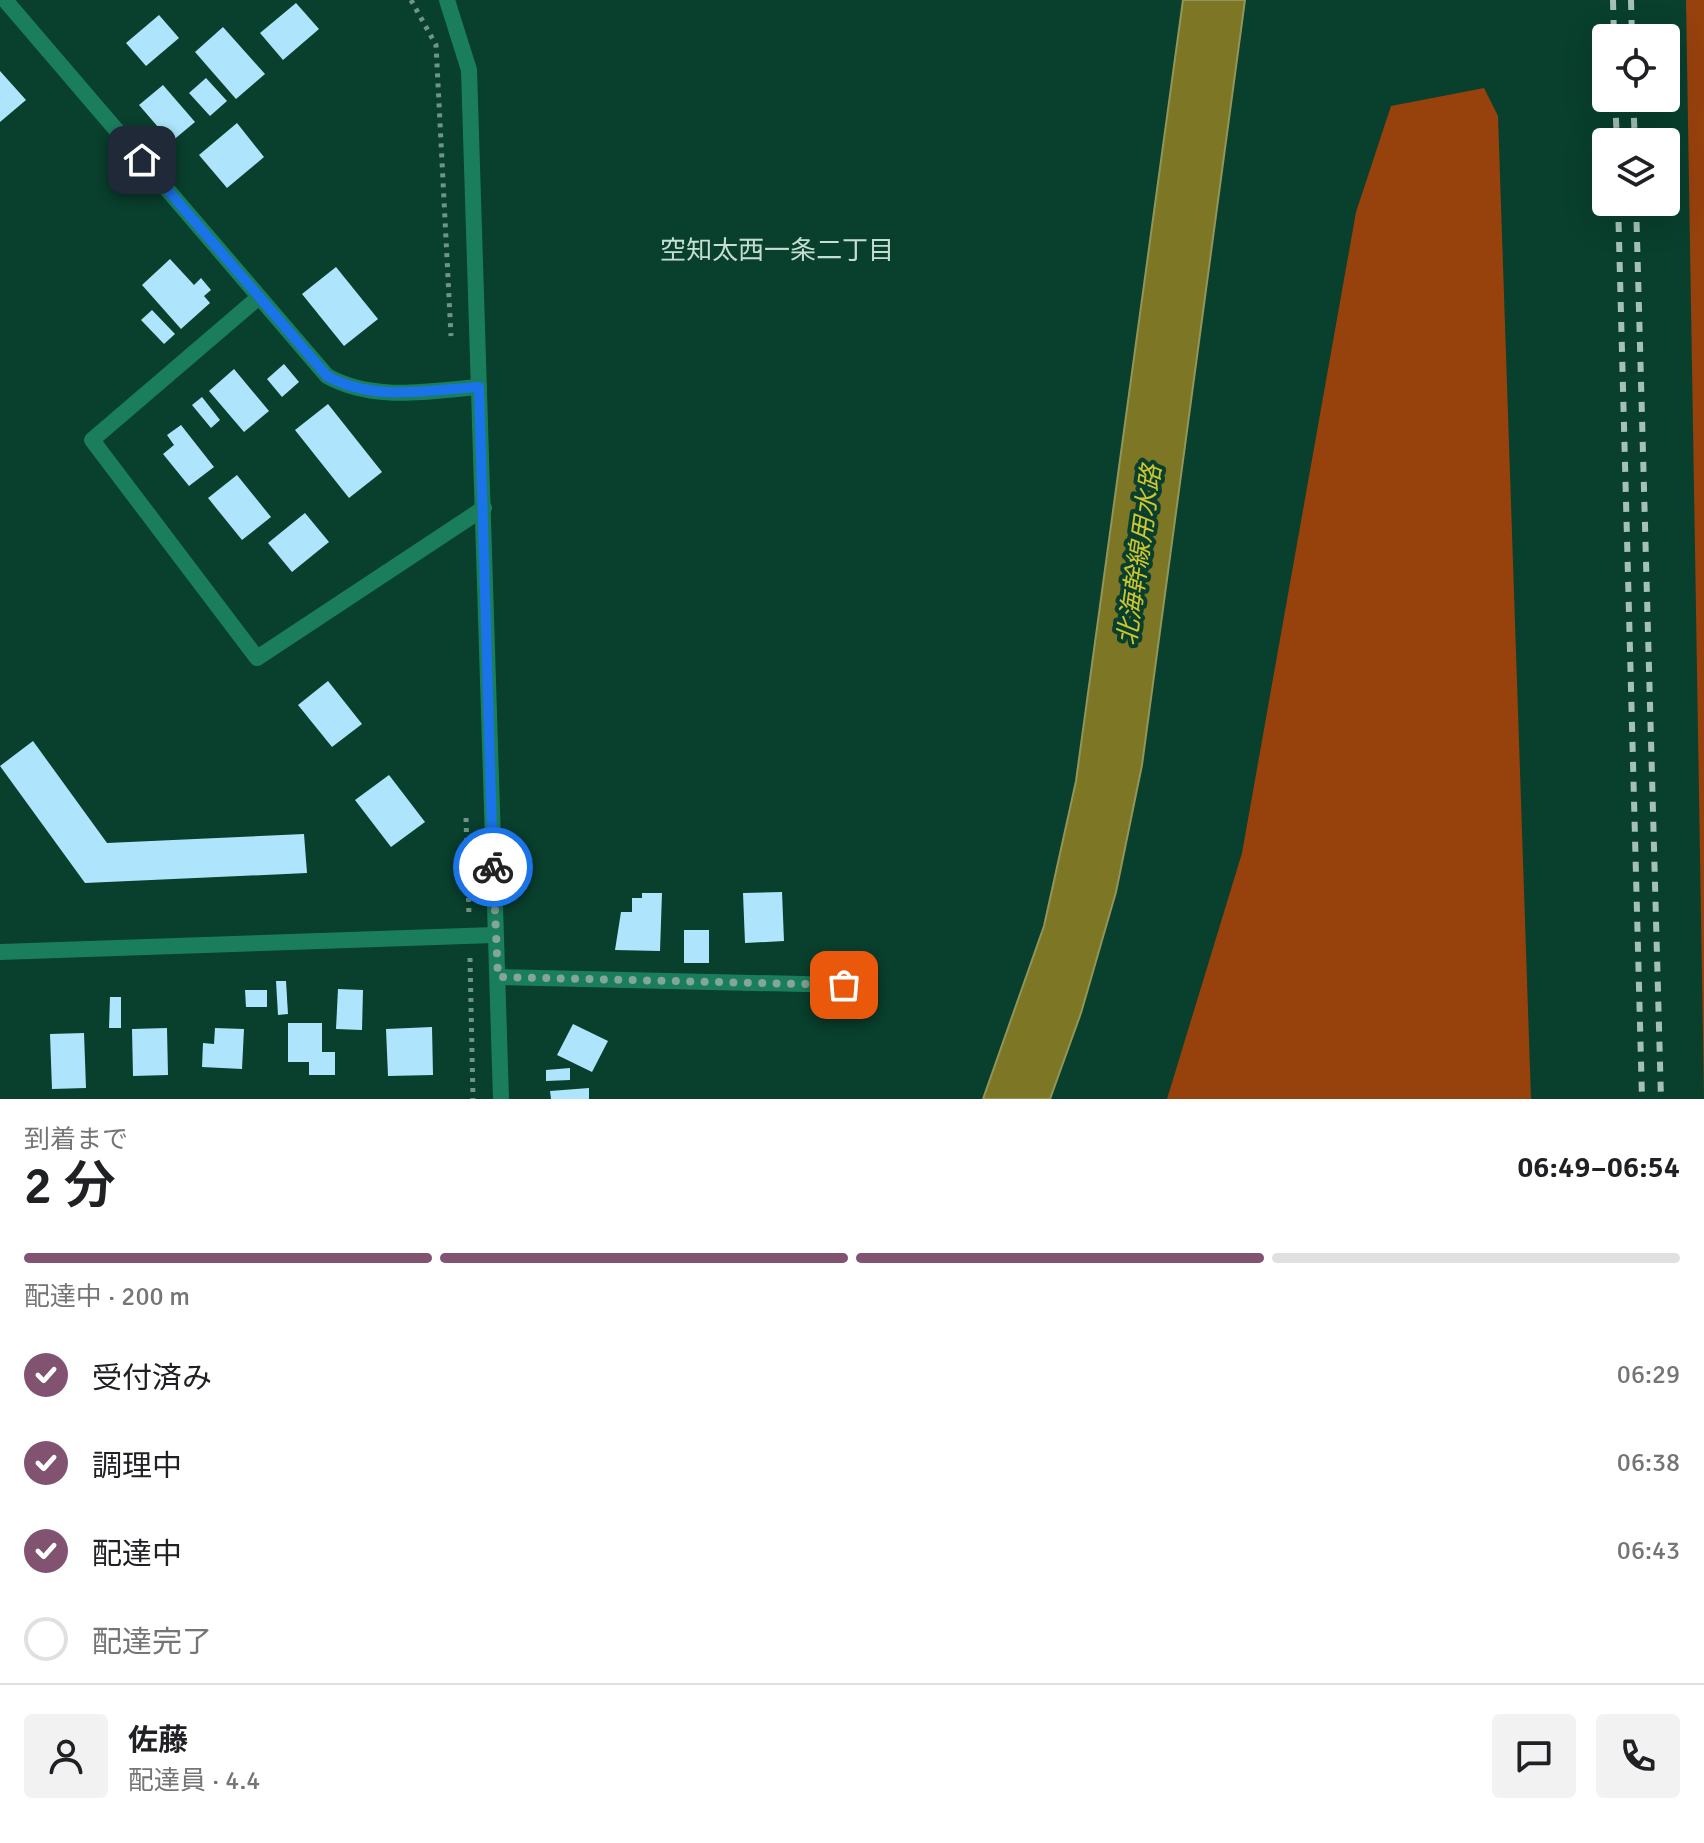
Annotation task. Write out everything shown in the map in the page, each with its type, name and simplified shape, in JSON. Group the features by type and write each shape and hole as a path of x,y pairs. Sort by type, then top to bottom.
{"street":[{"path":"5,0 327,376 351,389 384,393 479,387"},
{"path":"447,0 469,70 501,1099"},
{"path":"259,297 92,440 257,658 484,508"},
{"path":"0,952 494,935"},
{"path":"498,977 844,985"}],"shaded area":[{"path":"1686,0 1704,0 1704,1099"},
{"path":"1484,88 1498,116 1531,1099 1167,1099 1242,853 1356,212 1391,106"}],"water":[{"name":"北海幹線用水路","path":"1183,0 1245,0 1142,765 1116,892 1081,1013 1050,1099 983,1099 1044,926 1076,781"}],"building":[{"path":"296,3 319,29 283,60 260,33"},
{"path":"159,15 179,38 146,66 126,43"},
{"path":"223,27 265,74 236,99 195,52"},
{"path":"0,71 26,100 0,122"},
{"path":"206,78 227,101 210,116 189,93"},
{"path":"163,85 195,122 171,142 139,105"},
{"path":"237,123 264,157 227,188 199,155"},
{"path":"170,259 194,285 201,278 211,290 204,296 210,303 181,329 142,285"},
{"path":"336,267 378,319 344,346 302,294"},
{"path":"152,310 175,334 164,344 141,320"},
{"path":"284,364 299,382 282,397 267,379"},
{"path":"234,369 269,411 244,432 209,391"},
{"path":"202,397 220,420 211,428 192,405"},
{"path":"328,404 382,472 349,498 295,430"},
{"path":"181,425 214,467 189,486 163,454 174,445 167,435"},
{"path":"237,475 271,517 242,540 208,498"},
{"path":"305,513 329,542 292,572 268,543"},
{"path":"328,681 362,724 332,747 298,705"},
{"path":"33,741 107,843 304,834 307,873 85,883 0,766"},
{"path":"389,775 425,822 391,847 355,800"},
{"path":"782,892 784,941 745,943 743,893"},
{"path":"642,893 662,893 660,951 615,950 621,912 632,912 632,898 642,898"},
{"path":"684,930 709,930 709,963 684,963"},
{"path":"276,981 286,981 288,1014 278,1015"},
{"path":"338,989 363,990 362,1030 336,1029"},
{"path":"245,990 267,990 267,1007 246,1007"},
{"path":"110,997 121,997 121,1028 109,1028"},
{"path":"288,1023 322,1023 322,1052 335,1052 335,1075 309,1075 309,1062 288,1062"},
{"path":"573,1024 608,1041 592,1072 557,1055"},
{"path":"432,1027 433,1075 388,1076 386,1029"},
{"path":"167,1028 168,1075 133,1076 132,1029"},
{"path":"215,1028 244,1029 242,1069 202,1067 203,1043 214,1044"},
{"path":"84,1033 86,1088 52,1089 50,1034"},
{"path":"570,1068 570,1080 546,1081 546,1070"},
{"path":"589,1088 589,1099 551,1099 550,1091"}],"railway":[{"path":"1613,0 1614,24"},
{"path":"1631,0 1632,24"},
{"path":"1616,112 1616,128"},
{"path":"1634,112 1634,128"},
{"path":"1618,216 1642,1099"},
{"path":"1636,216 1661,1099"}],"way so far":[{"path":"493,867 498,977 844,985"}],"district":[{"name":"空知太西一条二丁目","path":"777,250"}],"route":[{"path":"142,160 327,376 351,389 384,393 479,387 493,867"}]}
